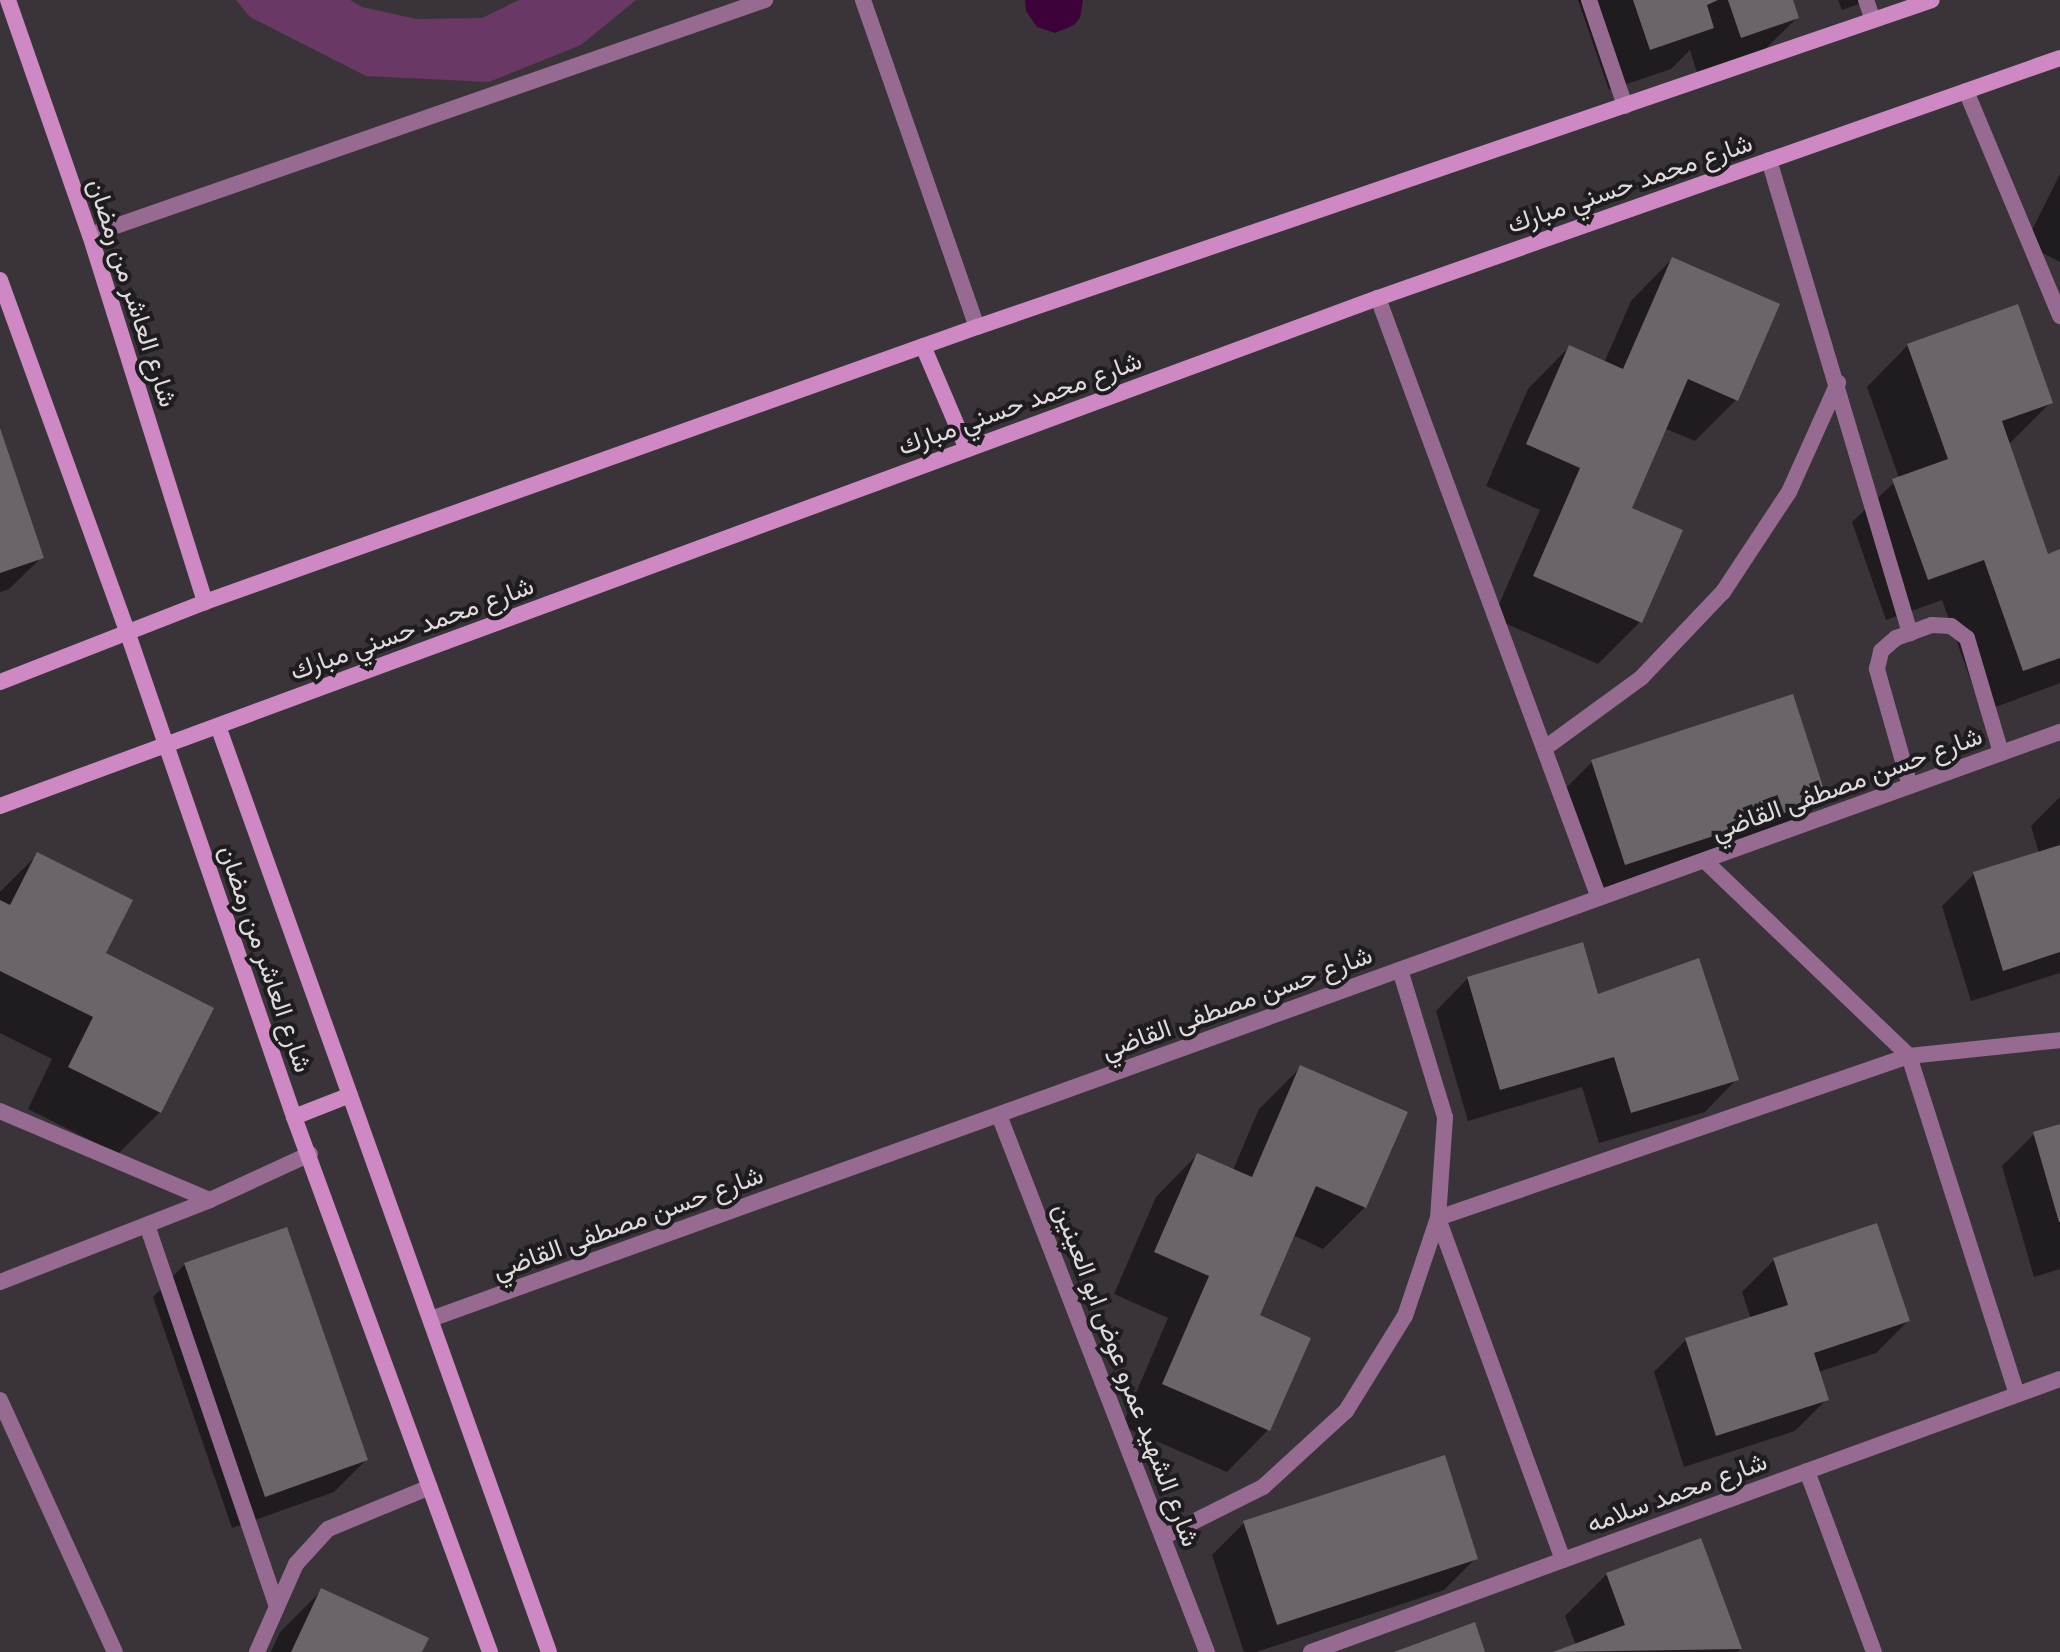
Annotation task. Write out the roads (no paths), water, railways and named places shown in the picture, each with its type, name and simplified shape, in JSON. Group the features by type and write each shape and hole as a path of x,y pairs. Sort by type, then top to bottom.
{"street":[{"name":"شارع العاشر من رمضان","path":"8,0 90,235 205,602"},
{"path":"90,235 765,0"},
{"path":"863,0 977,327"},
{"path":"1589,0 1625,106"},
{"path":"1866,0 1873,20"},
{"path":"0,682 205,602 923,346 1932,0"},
{"name":"شارع محمد حسني مبارك","path":"0,806 1378,298 2060,58"},
{"path":"1966,91 2060,316"},
{"path":"1769,160 1838,383 1910,633"},
{"name":"شارع العاشر من رمضان","path":"0,280 5,309 128,634 294,1117 490,1652"},
{"path":"1378,298 1599,898"},
{"path":"923,346 967,449"},
{"path":"1545,748 1641,678 1723,592 1789,492 1838,383"},
{"path":"1910,786 1877,669 1881,651 1910,633 1932,625 1951,626 1967,638 2001,753"},
{"name":"شارع العاشر من رمضان","path":"218,726 549,1652"},
{"name":"شارع حسن مصطفى القاضي","path":"431,1319 2060,732"},
{"path":"1705,861 1909,1056 2017,1394"},
{"path":"1163,1537 1263,1487 1346,1411 1405,1316 1438,1218 1445,1117 1400,970"},
{"path":"1438,1218 1909,1056 2060,1040"},
{"path":"294,1117 350,1095"},
{"path":"0,1111 210,1200"},
{"name":"شارع الشهيد عمرو عوض ابو العينين","path":"999,1115 1207,1652"},
{"path":"0,1282 210,1200 310,1154"},
{"path":"1438,1218 1563,1560"},
{"path":"147,1225 277,1606"},
{"name":"شارع محمد سلامه","path":"1311,1652 2060,1379"},
{"path":"2,1410 115,1652"},
{"path":"1807,1471 1872,1651"},
{"path":"257,1652 296,1564 328,1529 430,1487"}]}
